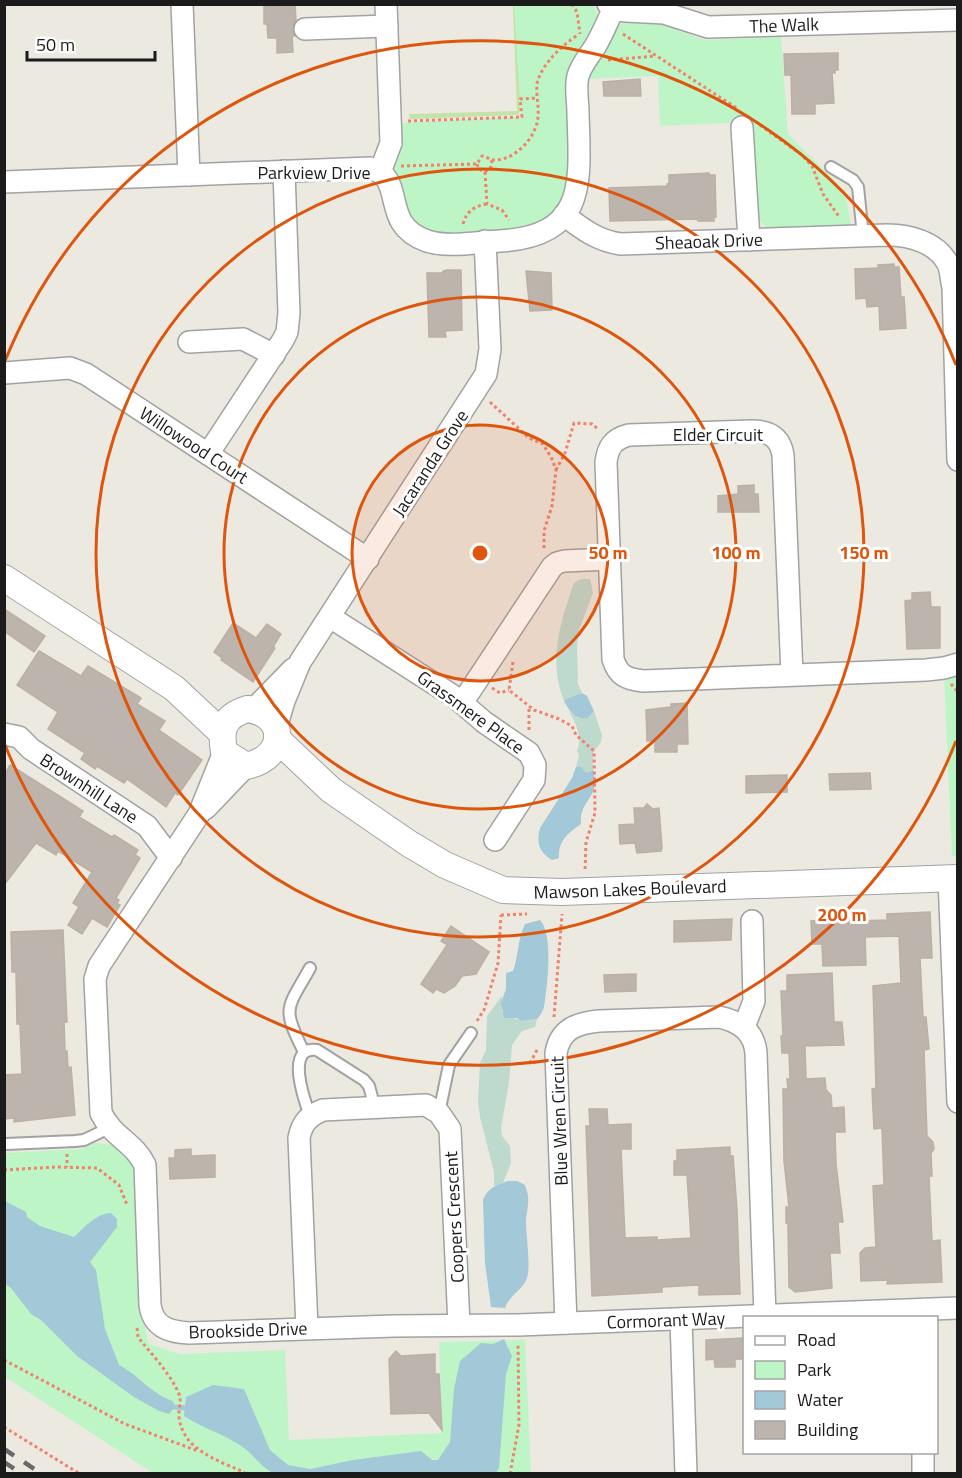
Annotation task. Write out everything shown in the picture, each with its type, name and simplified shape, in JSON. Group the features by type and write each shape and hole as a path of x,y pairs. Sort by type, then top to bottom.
{"street":[{"path":"182,4 189,175"},
{"path":"386,4 390,169"},
{"name":"Parkview Drive","path":"4,182 365,168 390,169 390,182 397,214 409,231 418,237 437,243 514,240 533,236 555,224 573,200 580,176 578,77 598,43 611,6"},
{"name":"The Walk","path":"611,6 626,11 664,13 708,27 957,20"},
{"path":"305,29 387,26"},
{"path":"742,127 748,240"},
{"path":"208,454 274,355 286,332 289,313 284,171"},
{"name":"Sheaoak Drive","path":"564,215 592,236 610,243 621,244 900,235 918,239 937,251 948,264 953,287 957,460"},
{"name":"Jacaranda Grove","path":"276,734 284,700 300,662 486,374 490,349 485,242"},
{"path":"189,342 243,339 274,355"},
{"name":"Willowood Court","path":"6,368 70,368 77,370 368,559"},
{"name":"Elder Circuit","path":"612,443 629,435 752,431 771,433 777,440 782,447 783,455 792,675"},
{"path":"612,443 606,462 613,659 615,668 620,674 628,679 644,681 926,670 957,664"},
{"path":"462,703 549,571 557,563 610,560"},
{"path":"10,579 234,727 199,814 99,966 96,974 95,1002 100,1103 109,1128"},
{"name":"Grassmere Place","path":"330,616 462,703 484,722 529,753 535,765 534,780 495,840"},
{"name":"Jacaranda Grove","path":"234,727 300,662"},
{"name":"Mawson Lakes Boulevard","path":"331,790 255,763 234,727 266,715 276,734 331,790 502,903 565,902 953,878"},
{"name":"Brownhill Lane","path":"4,734 19,737 31,749 147,826 171,858"},
{"path":"199,814 275,747 276,734"},
{"name":"Brownhill Lane","path":"4,750 31,749"},
{"name":"Brownhill Lane","path":"147,826 186,834"},
{"path":"953,878 957,1102"},
{"path":"752,921 754,1001 744,1027 756,1047 765,1316"},
{"name":"Blue Wren Circuit","path":"566,1323 556,1060 557,1045 564,1033 572,1026 584,1023 719,1017 731,1019 744,1027"},
{"path":"307,1328 299,1138 301,1129 310,1116 322,1110 426,1105 439,1113"},
{"name":"Coopers Crescent","path":"439,1113 450,1129 469,1326"},
{"name":"Brookside Drive","path":"109,1128 136,1150 145,1165 150,1305 154,1318 160,1325 173,1332 518,1325"},
{"name":"Cormorant Way","path":"765,1316 957,1308"},
{"name":"Cormorant Way","path":"518,1325 743,1317"},
{"path":"681,1319 686,1473"}],"lane":[{"path":"831,167 853,180 858,187 863,236"},
{"path":"304,1052 291,1027 288,1011 290,1003 310,968"},
{"path":"439,1113 449,1065 471,1033"},
{"path":"310,1116 301,1093 299,1080 300,1059 309,1049 316,1050 364,1080 369,1086 375,1108"},
{"path":"6,1144 84,1140 109,1128"}],"path":[{"path":"477,164 482,156 492,160 500,159 521,148 531,137 537,127 537,84 541,73 570,40 580,34"},
{"path":"610,52 605,60 657,56"},
{"path":"390,122 522,117 520,99 537,98"},
{"path":"477,164 479,169 485,172 491,167 492,160"},
{"path":"390,169 477,164"},
{"path":"477,391 529,438 543,444 556,470"},
{"path":"549,571 544,563 544,531 552,506 556,470 565,453 574,423 592,424 612,443"},
{"path":"510,690 511,668 515,657"},
{"path":"486,684 500,693 510,690"},
{"path":"510,690 534,710 572,726 576,735 594,751 595,813 586,842 586,867 565,902 556,1014 551,1024"},
{"path":"529,706 529,738"},
{"path":"565,902 580,912 565,902"},
{"path":"471,1033 484,1010 498,963 502,903 532,913"},
{"path":"541,1043 530,1063 556,1060"},
{"path":"67,1152 67,1167"},
{"path":"4,1170 97,1168 120,1185 126,1205"},
{"path":"510,1473 519,1425 518,1325"},
{"path":"137,1327 138,1337 176,1387 181,1398 179,1417 188,1440 200,1452"},
{"path":"4,1360 125,1424 200,1452 247,1473"},
{"path":"4,1426 80,1473"}],"green space":[{"path":"513,5 519,5 525,97 519,97 518,115 410,119 409,114 517,111"},
{"path":"514,5 594,5 598,17 568,192 558,209 548,219 520,230 434,233 419,227 409,216 403,203 401,181 391,164 400,123 521,117"},
{"path":"633,22 665,25 704,40 781,37 788,134 845,191 851,225 767,228 753,215 748,122 660,126 658,76 585,79 618,24"},
{"path":"581,579 590,579 593,593 579,630 577,646 578,684 582,693 564,701 557,670 558,641 564,612 574,583"},
{"path":"957,676 957,856 952,856 944,677"},
{"path":"569,711 578,718 588,718 594,711 602,735 601,742 593,753 593,770 586,773 581,767 576,767 579,755 577,751 579,736"},
{"path":"502,996 502,1012 506,1015 519,1020 537,1019 535,1027 522,1031 512,1045 509,1082 501,1128 502,1136 510,1146 511,1163 503,1183 494,1186 494,1172 478,1102 480,1063 486,1050 487,1016"},
{"path":"95,1143 111,1145 122,1150 130,1159 136,1174 141,1310 149,1344 180,1354 285,1350 289,1440 442,1433 439,1342 525,1340 531,1473 153,1473 5,1377 5,1153 82,1149"}],"water":[{"path":"582,693 587,696 594,711 588,718 580,718 573,714 564,701"},
{"path":"576,767 581,767 586,773 593,770 594,787 583,809 581,824 565,838 560,847 559,858 552,860 544,854 540,847 538,838 540,828 572,778"},
{"path":"540,920 547,937 548,949 544,1009 537,1019 521,1021 517,1018 504,1018 501,1003 506,989 506,973 513,971 525,924"},
{"path":"508,1181 517,1181 525,1185 528,1194 526,1222 528,1272 525,1282 505,1308 491,1307 485,1263 483,1200 490,1190"},
{"path":"5,1201 26,1212 27,1217 40,1226 74,1237 100,1216 111,1213 117,1219 117,1227 90,1262 96,1270 105,1329 119,1365 158,1394 173,1401 175,1407 169,1414 134,1397 77,1356 41,1320 31,1314 11,1288 5,1284"},
{"path":"504,1339 512,1356 506,1374 499,1468 496,1473 273,1473 238,1444 184,1416 186,1397 213,1385 244,1389 270,1450 288,1465 310,1469 353,1460 421,1451 432,1460 438,1460 450,1442 454,1389 460,1361 481,1343 493,1344"}],"building":[{"path":"295,5 296,20 292,29 295,36 292,36 293,52 277,53 277,38 268,38 267,24 264,24 264,6"},
{"path":"838,53 838,70 832,73 834,103 815,104 815,114 792,114 791,75 785,75 784,54"},
{"path":"640,79 641,96 604,96 603,82"},
{"path":"709,173 709,175 715,175 716,217 714,221 698,221 697,219 610,221 609,188 667,186 669,175"},
{"path":"894,264 894,267 899,267 906,328 880,330 879,306 867,307 866,298 856,299 855,269 878,268 878,265"},
{"path":"447,270 461,270 462,330 445,331 446,337 429,337 427,273 443,273"},
{"path":"526,271 551,273 552,310 530,311"},
{"path":"754,485 754,494 758,494 759,512 718,512 718,496 738,494 738,486"},
{"path":"930,592 931,607 940,607 940,648 907,649 905,601 912,600 912,593"},
{"path":"4,609 45,636 34,652 4,631"},
{"path":"233,623 256,638 267,624 281,634 273,647 275,648 253,682 221,660 222,658 214,652"},
{"path":"39,651 81,676 88,666 141,698 137,704 165,721 159,730 202,760 178,795 175,793 166,807 127,779 124,783 97,766 95,769 81,759 85,753 48,729 58,712 17,685"},
{"path":"687,703 688,744 677,744 677,752 655,752 655,741 647,741 646,710"},
{"path":"10,765 83,811 79,817 138,850 135,855 140,858 116,898 119,900 117,904 120,905 107,927 92,918 82,934 68,925 79,907 73,903 92,872 58,851 56,855 36,843 4,885 4,775"},
{"path":"870,773 871,789 830,790 829,774"},
{"path":"787,775 787,792 746,793 746,776"},
{"path":"647,804 653,809 659,808 662,848 661,851 637,853 635,843 620,844 619,825 635,824 634,808 644,808"},
{"path":"930,912 932,958 920,958 923,1017 926,1017 929,1049 924,1050 927,1136 933,1142 934,1149 931,1153 932,1176 929,1176 932,1241 940,1240 942,1282 887,1284 888,1280 861,1281 860,1253 865,1248 876,1247 873,1186 884,1185 882,1128 874,1129 872,1089 876,1088 873,986 901,983 899,936 865,937 866,965 823,966 822,944 812,944 811,921 854,917 854,921 887,920 887,914"},
{"path":"732,919 731,940 674,942 674,921"},
{"path":"451,926 489,952 476,974 462,976 455,986 444,993 436,989 433,993 421,984 447,945 441,941"},
{"path":"63,930 67,1022 64,1022 65,1052 67,1051 68,1068 71,1067 75,1115 14,1122 14,1118 4,1119 4,1075 22,1074 20,1024 17,1024 16,972 12,972 11,932"},
{"path":"832,973 834,1022 842,1022 844,1045 805,1046 806,1079 825,1078 826,1090 831,1095 832,1108 844,1107 845,1132 835,1132 836,1164 843,1222 838,1222 840,1253 830,1253 832,1288 795,1292 789,1287 788,1223 786,1223 786,1207 789,1207 784,1161 783,1089 788,1089 787,1079 790,1079 789,1053 782,1053 781,991 787,991 787,975"},
{"path":"636,974 636,991 605,992 604,975"},
{"path":"589,1109 607,1109 608,1125 631,1124 631,1149 621,1149 625,1238 657,1237 657,1240 691,1238 687,1175 674,1175 677,1150 730,1147 730,1156 733,1156 737,1210 740,1294 699,1295 699,1285 662,1287 662,1292 592,1296 586,1126 590,1126"},
{"path":"191,1149 191,1156 215,1155 215,1177 170,1179 169,1158 175,1158 175,1150"},
{"path":"742,1338 743,1359 735,1359 735,1367 715,1367 714,1359 706,1360 706,1340"},
{"path":"396,1351 401,1356 435,1354 435,1374 439,1374 442,1430 429,1413 391,1414 389,1359"}],"waterway":[{"path":"175,1407 185,1408"}],"railway":[{"path":"4,1449 42,1474"},
{"path":"4,1462 22,1474"}]}
